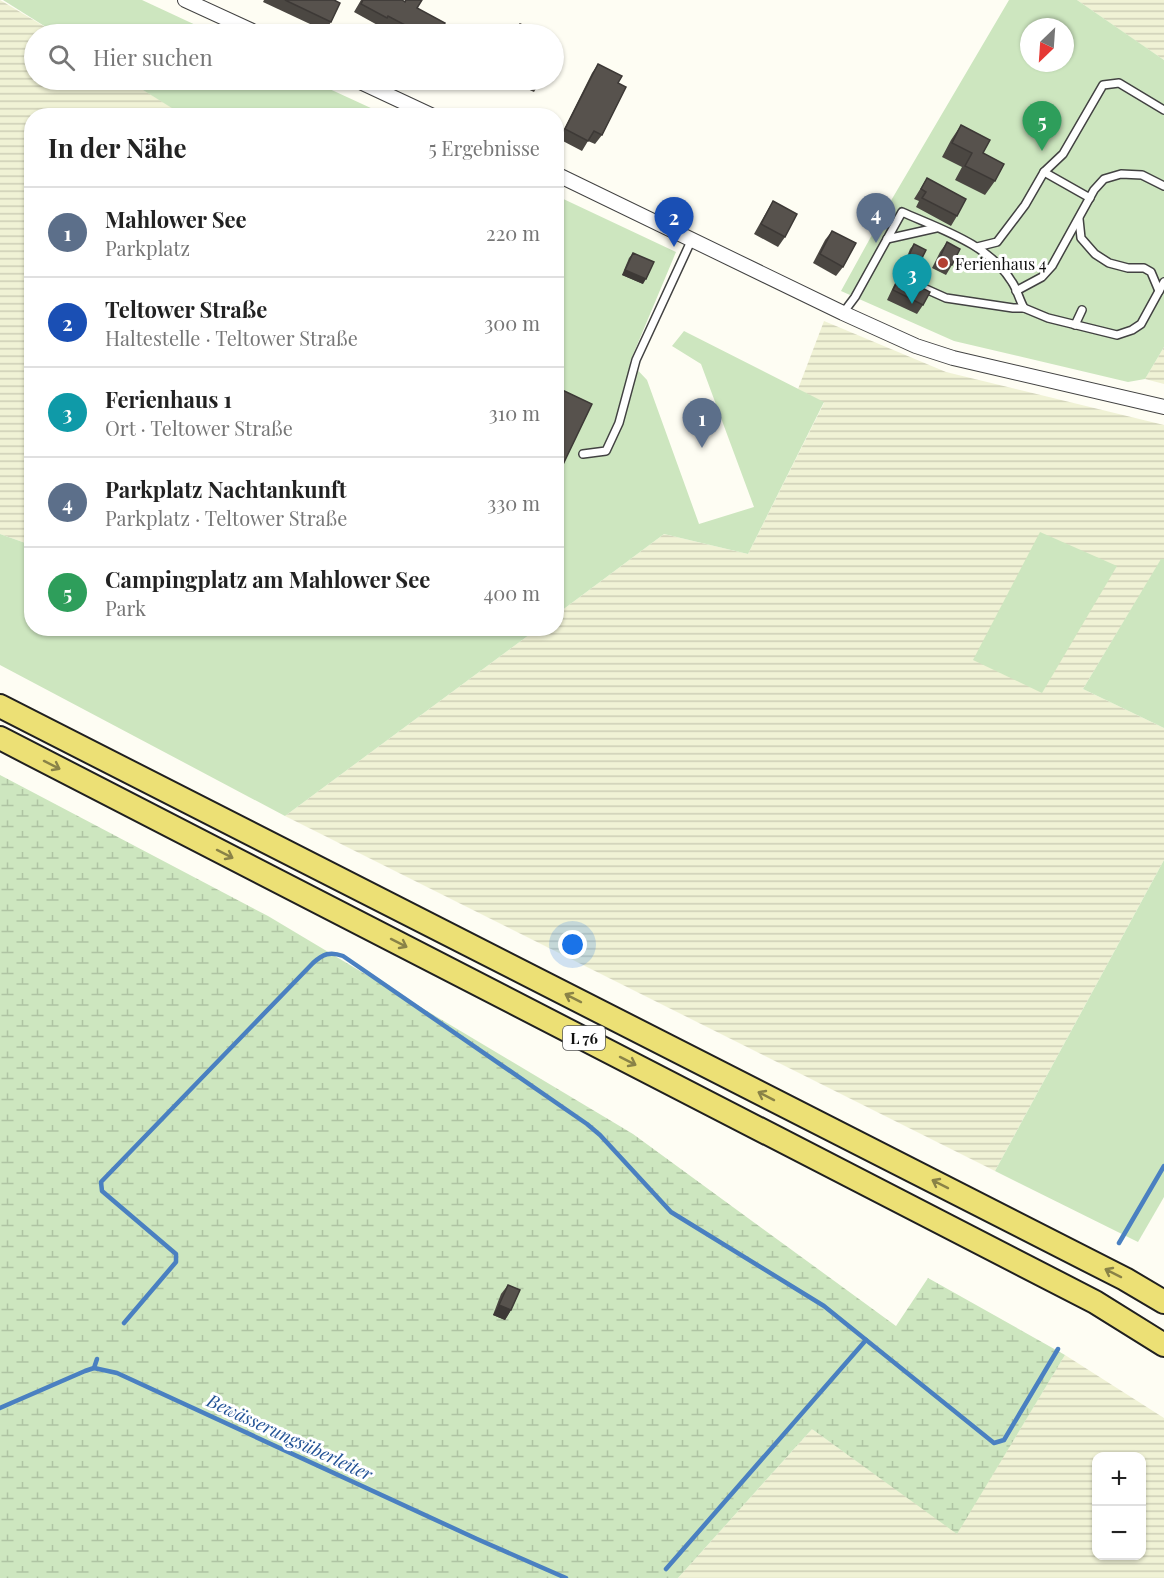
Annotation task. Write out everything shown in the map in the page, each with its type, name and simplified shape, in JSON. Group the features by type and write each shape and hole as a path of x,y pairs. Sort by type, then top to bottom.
{"main road":[{"name":"L 76","path":"0,706 1125,1279 1164,1302"},
{"name":"L 76","path":"0,738 1084,1296 1164,1345"}],"street":[{"path":"185,0 237,24"},
{"path":"377,90 416,108"},
{"path":"564,178 896,338 952,358 1164,407"}],"lane":[{"path":"977,247 997,242 1025,205 1044,172 1063,154 1103,85 1119,83 1163,107"},
{"path":"1044,172 1090,198"},
{"path":"1016,291 1042,277 1052,266 1090,198 1104,179 1121,174 1142,175 1164,186"},
{"path":"843,313 855,297 902,212 977,247 992,257 1013,282 1024,308"},
{"path":"1079,219 1082,238 1095,254 1109,263 1128,268 1144,268 1151,272 1159,291"},
{"path":"887,238 936,228"},
{"path":"583,453 606,451 619,423 636,360 692,239"},
{"path":"899,277 946,298 1024,308 1048,318 1117,335 1141,324 1164,282"},
{"path":"1075,325 1082,310"}],"green space":[{"path":"0,0 40,24 24,24 24,90 143,90 173,108 24,108 24,543 0,534"},
{"path":"3,0 142,0 194,24 41,24"},
{"path":"1009,0 1077,0 1164,60 1164,347 1145,379 1128,382 954,341 841,291 889,204"},
{"path":"1077,0 1164,0 1164,60 1136,41"},
{"path":"143,90 332,90 371,108 172,108"},
{"path":"564,199 676,252 630,362 647,380 699,524 754,507 701,364 672,346 684,331 824,402 748,554 664,534 564,609"},
{"path":"824,321 946,372 1164,425 1164,559 1161,560 1083,689 1164,728 1164,860 995,1171 285,816 528,636 564,636 564,609 664,534 748,554 824,403 798,389"},
{"path":"1164,347 1164,384 1145,379"},
{"path":"1040,532 1117,566 1042,693 973,660"},
{"path":"0,534 24,543 24,636 528,636 285,816 0,665"},
{"path":"1161,559 1164,559 1164,728 1083,689"},
{"path":"0,775 268,916 633,1134 896,1326 928,1278 1065,1355 957,1534 812,1429 678,1578 0,1578"},
{"path":"1164,860 1164,1197 1138,1242 995,1171"},
{"path":"1065,1355 1164,1418 1164,1578 678,1578 812,1429 957,1533"}],"building":[{"path":"285,0 334,0 340,3 331,22"},
{"path":"363,0 402,0 405,2 406,0 422,0 417,8 445,23 403,24 361,4"},
{"path":"598,64 622,76 618,83 626,87 602,135 594,131 588,141 565,129"},
{"path":"961,125 990,140 983,153 1004,164 995,181 965,166 972,153 952,143"},
{"path":"927,178 966,199 957,216 922,198 926,192 921,189"},
{"path":"773,201 797,214 785,237 761,224"},
{"path":"832,231 856,243 843,267 820,254"},
{"path":"947,242 960,249 952,265 939,259"},
{"path":"914,244 926,250 915,272 904,267"},
{"path":"633,253 654,262 646,279 625,270"},
{"path":"902,272 914,277 911,282 930,292 923,305 893,290"},
{"path":"564,391 592,404 564,462"},
{"path":"508,1285 520,1290 511,1310 499,1305"}],"waterway":[{"path":"124,1323 176,1262 176,1254 102,1191 101,1182 313,963 323,956 334,954 343,956 587,1124 600,1135 671,1212 824,1306 994,1443 1004,1440 1058,1349"},
{"path":"1119,1243 1164,1166"},
{"path":"666,1569 866,1340"},
{"path":"94,1368 97,1359"},
{"name":"Bewässerungsüberleiter","path":"0,1408 94,1368 117,1373 566,1578"}],"place":[{"name":"Campingplatz am Mahlower See","path":"1042,151"},
{"name":"Parkplatz Nachtankunft","path":"876,243"},
{"name":"Teltower Straße","path":"674,247"},
{"name":"Ferienhaus 4","path":"943,263"},
{"name":"Ferienhaus 1","path":"912,304"},
{"name":"Mahlower See","path":"702,448"}]}
